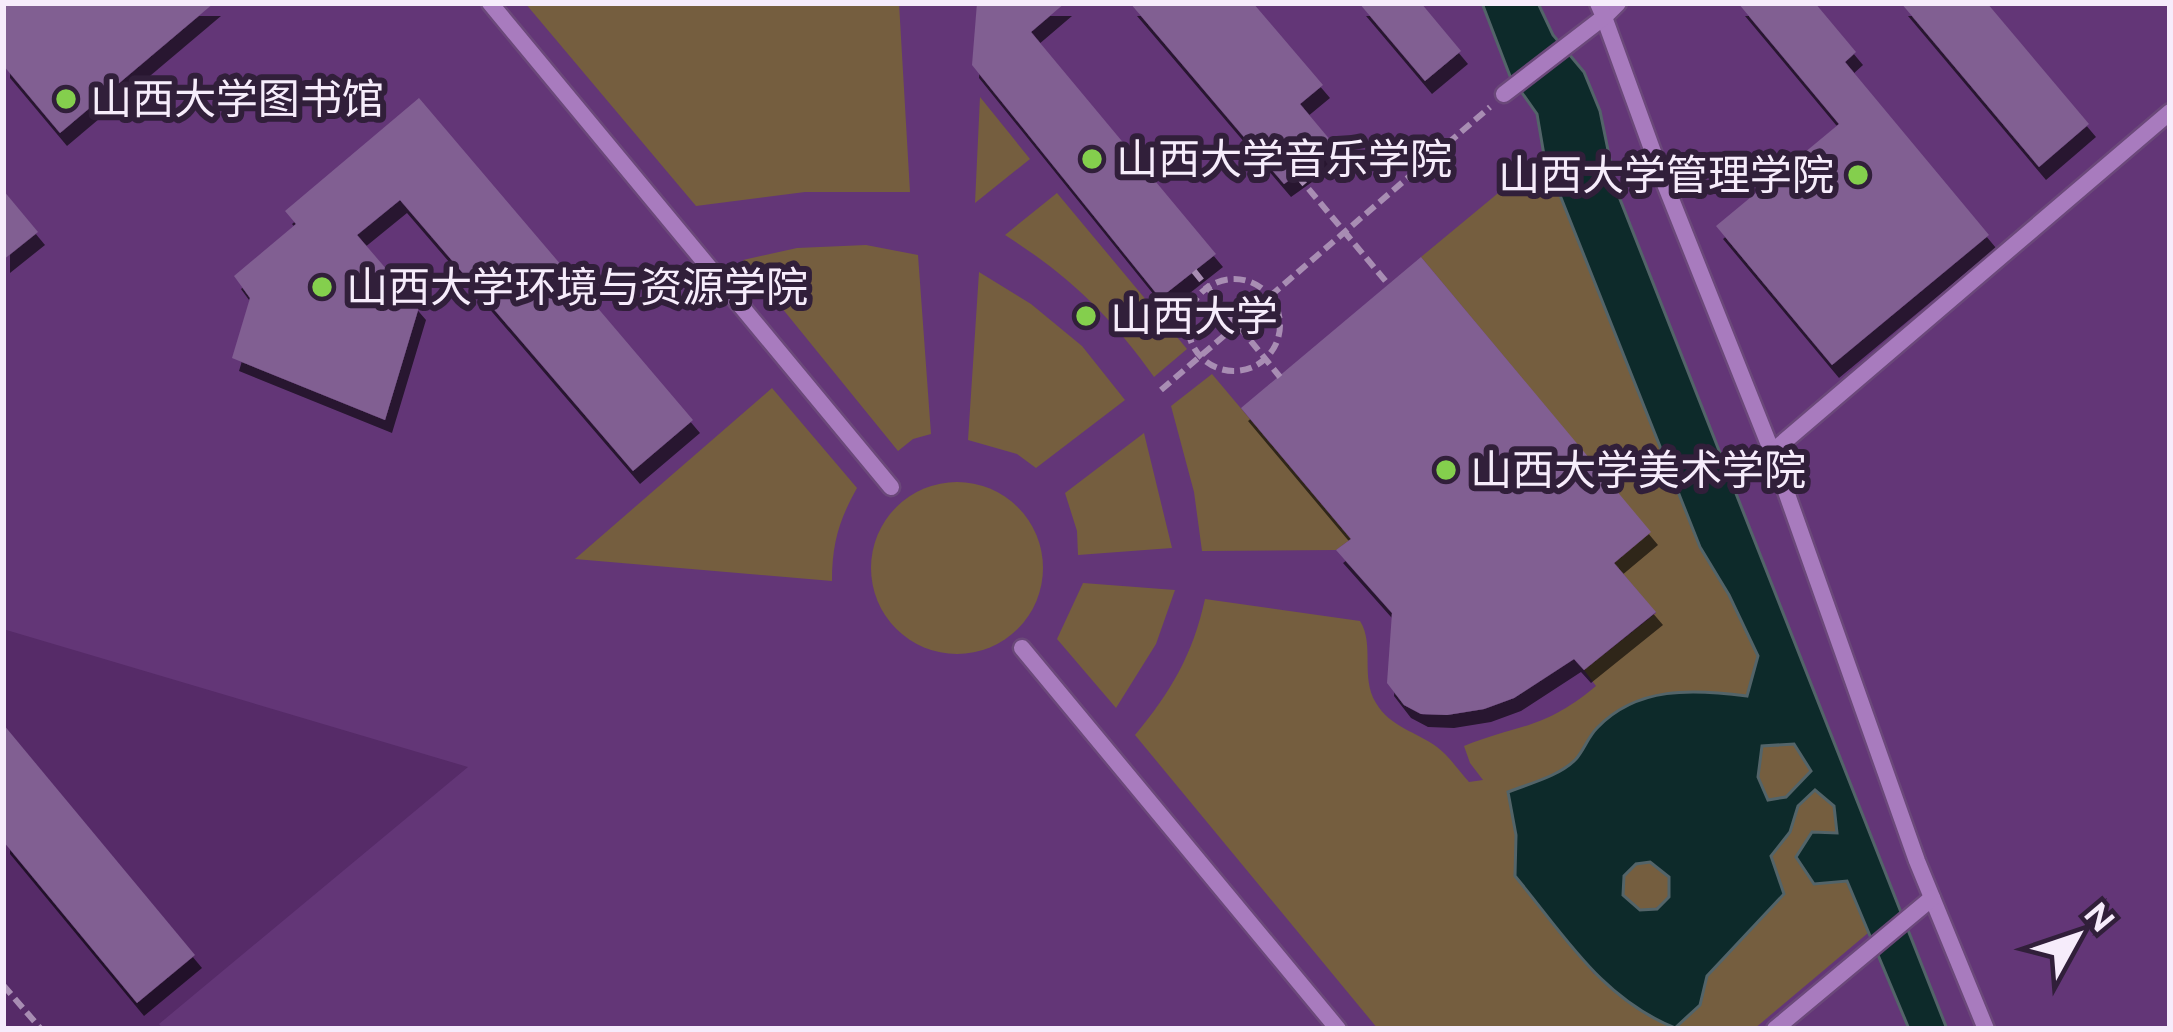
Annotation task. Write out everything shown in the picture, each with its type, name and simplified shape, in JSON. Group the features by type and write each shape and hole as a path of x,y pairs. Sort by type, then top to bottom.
{"lane":[{"path":"490,3 891,487"},
{"path":"1504,94 1568,45 1601,10 1618,3"},
{"path":"1601,10 1660,174 1772,452 1932,898 1986,1029"},
{"path":"1772,452 2170,112"},
{"path":"1022,648 1339,1029"},
{"path":"1775,1029 1932,898"}],"path":[{"path":"1161,390 1504,94"},
{"path":"1297,176 1388,284"},
{"path":"1194,272 1280,376"},
{"path":"1240,279 1268,294 1280,316 1279,335 1265,358 1254,366 1225,370 1196,350 1188,319 1207,288 1240,279"},
{"path":"3,985 41,1029"}],"shaded area":[{"name":"山西大学","path":"3,3 2170,3 2170,1029 163,1029 159,1024 468,767 3,629"},
{"path":"525,3 899,3 910,192 805,192 696,206"},
{"path":"1482,3 1538,3 1553,35 1584,72 1600,111 1616,189 1947,1029 1909,1029 1847,881 1814,884 1796,857 1812,832 1837,833 1834,806 1815,790 1798,806 1790,832 1771,856 1784,894 1707,976 1700,1005 1675,1028 1605,983 1515,876 1516,835 1508,792 1569,765 1597,728 1630,704 1686,692 1747,696 1758,656 1700,547 1544,155 1537,114 1510,76","holes":["1794,744 1811,771 1786,797 1768,800 1758,777 1762,746","1650,862 1669,877 1669,897 1657,909 1640,910 1623,895 1624,876 1636,864"]},
{"path":"980,97 1030,159 975,203"},
{"path":"1544,155 1700,547 1758,656 1747,696 1687,692 1630,704 1597,728 1569,765 1508,792 1516,835 1516,876 1594,974 1700,1005 1707,977 1784,895 1771,856 1790,832 1798,806 1814,789 1834,806 1847,881 1868,933 1754,1029 1378,1029 1135,735 1179,672 1205,599 1360,621 1367,640 1371,693 1382,711 1437,747 1469,782 1483,780 1464,746 1546,718 1577,700 1596,686 1584,670 1656,613 1614,563 1650,532 1421,257"},
{"path":"1057,193 1187,349 1154,377 1087,298 1005,235"},
{"path":"866,245 918,255 931,434 913,439 898,451 743,260 797,248"},
{"path":"979,272 1031,304 1082,346 1125,400 1036,468 1017,454 968,440"},
{"path":"1212,374 1351,539 1336,550 1202,551 1194,492 1171,406"},
{"path":"772,388 857,488 838,533 832,581 575,559"},
{"path":"1144,433 1172,548 1078,555 1077,531 1065,493"},
{"path":"957,482 990,489 1018,507 1036,535 1043,568 1036,601 1018,629 990,647 957,654 924,647 896,629 878,601 871,568 878,535 896,507 924,489"},
{"path":"1083,583 1175,590 1156,644 1116,708 1057,639"},
{"path":"1794,744 1811,771 1786,797 1767,800 1758,777 1763,746"},
{"path":"1646,862 1663,869 1670,886 1663,903 1646,910 1629,903 1622,886 1629,869"}],"building":[{"name":"山西大学图书馆","path":"3,3 214,3 60,133 3,65"},
{"name":"山西大学音乐学院","path":"977,3 1065,3 1031,32 1216,254 1160,298 972,65"},
{"name":"山西大学音乐学院","path":"1130,3 1253,3 1323,85 1300,104 1336,147 1284,184"},
{"name":"山西大学音乐学院","path":"1359,3 1421,3 1461,51 1425,81"},
{"name":"山西大学管理学院","path":"1738,3 1815,3 1856,52 1845,62 1989,235 1832,365 1716,226 1839,124"},
{"path":"1901,3 1987,3 2089,124 2039,167"},
{"name":"山西大学环境与资源学院","path":"419,98 693,420 633,471 400,200 357,235 419,307 385,420 232,358 250,298 234,276 296,224 285,211"},
{"path":"3,190 38,232 3,260"},
{"name":"山西大学美术学院","path":"1421,257 1651,532 1614,563 1656,612 1584,670 1574,659 1514,698 1447,715 1421,714 1404,705 1387,683 1392,613 1336,550 1351,539 1241,408"},
{"path":"3,724 195,955 137,1003 3,841"}],"place":[{"name":"山西大学图书馆","path":"66,99"},
{"name":"山西大学音乐学院","path":"1092,159"},
{"name":"山西大学管理学院","path":"1858,175"},
{"name":"山西大学环境与资源学院","path":"322,287"},
{"name":"山西大学","path":"1086,316"},
{"name":"山西大学美术学院","path":"1446,470"}]}
